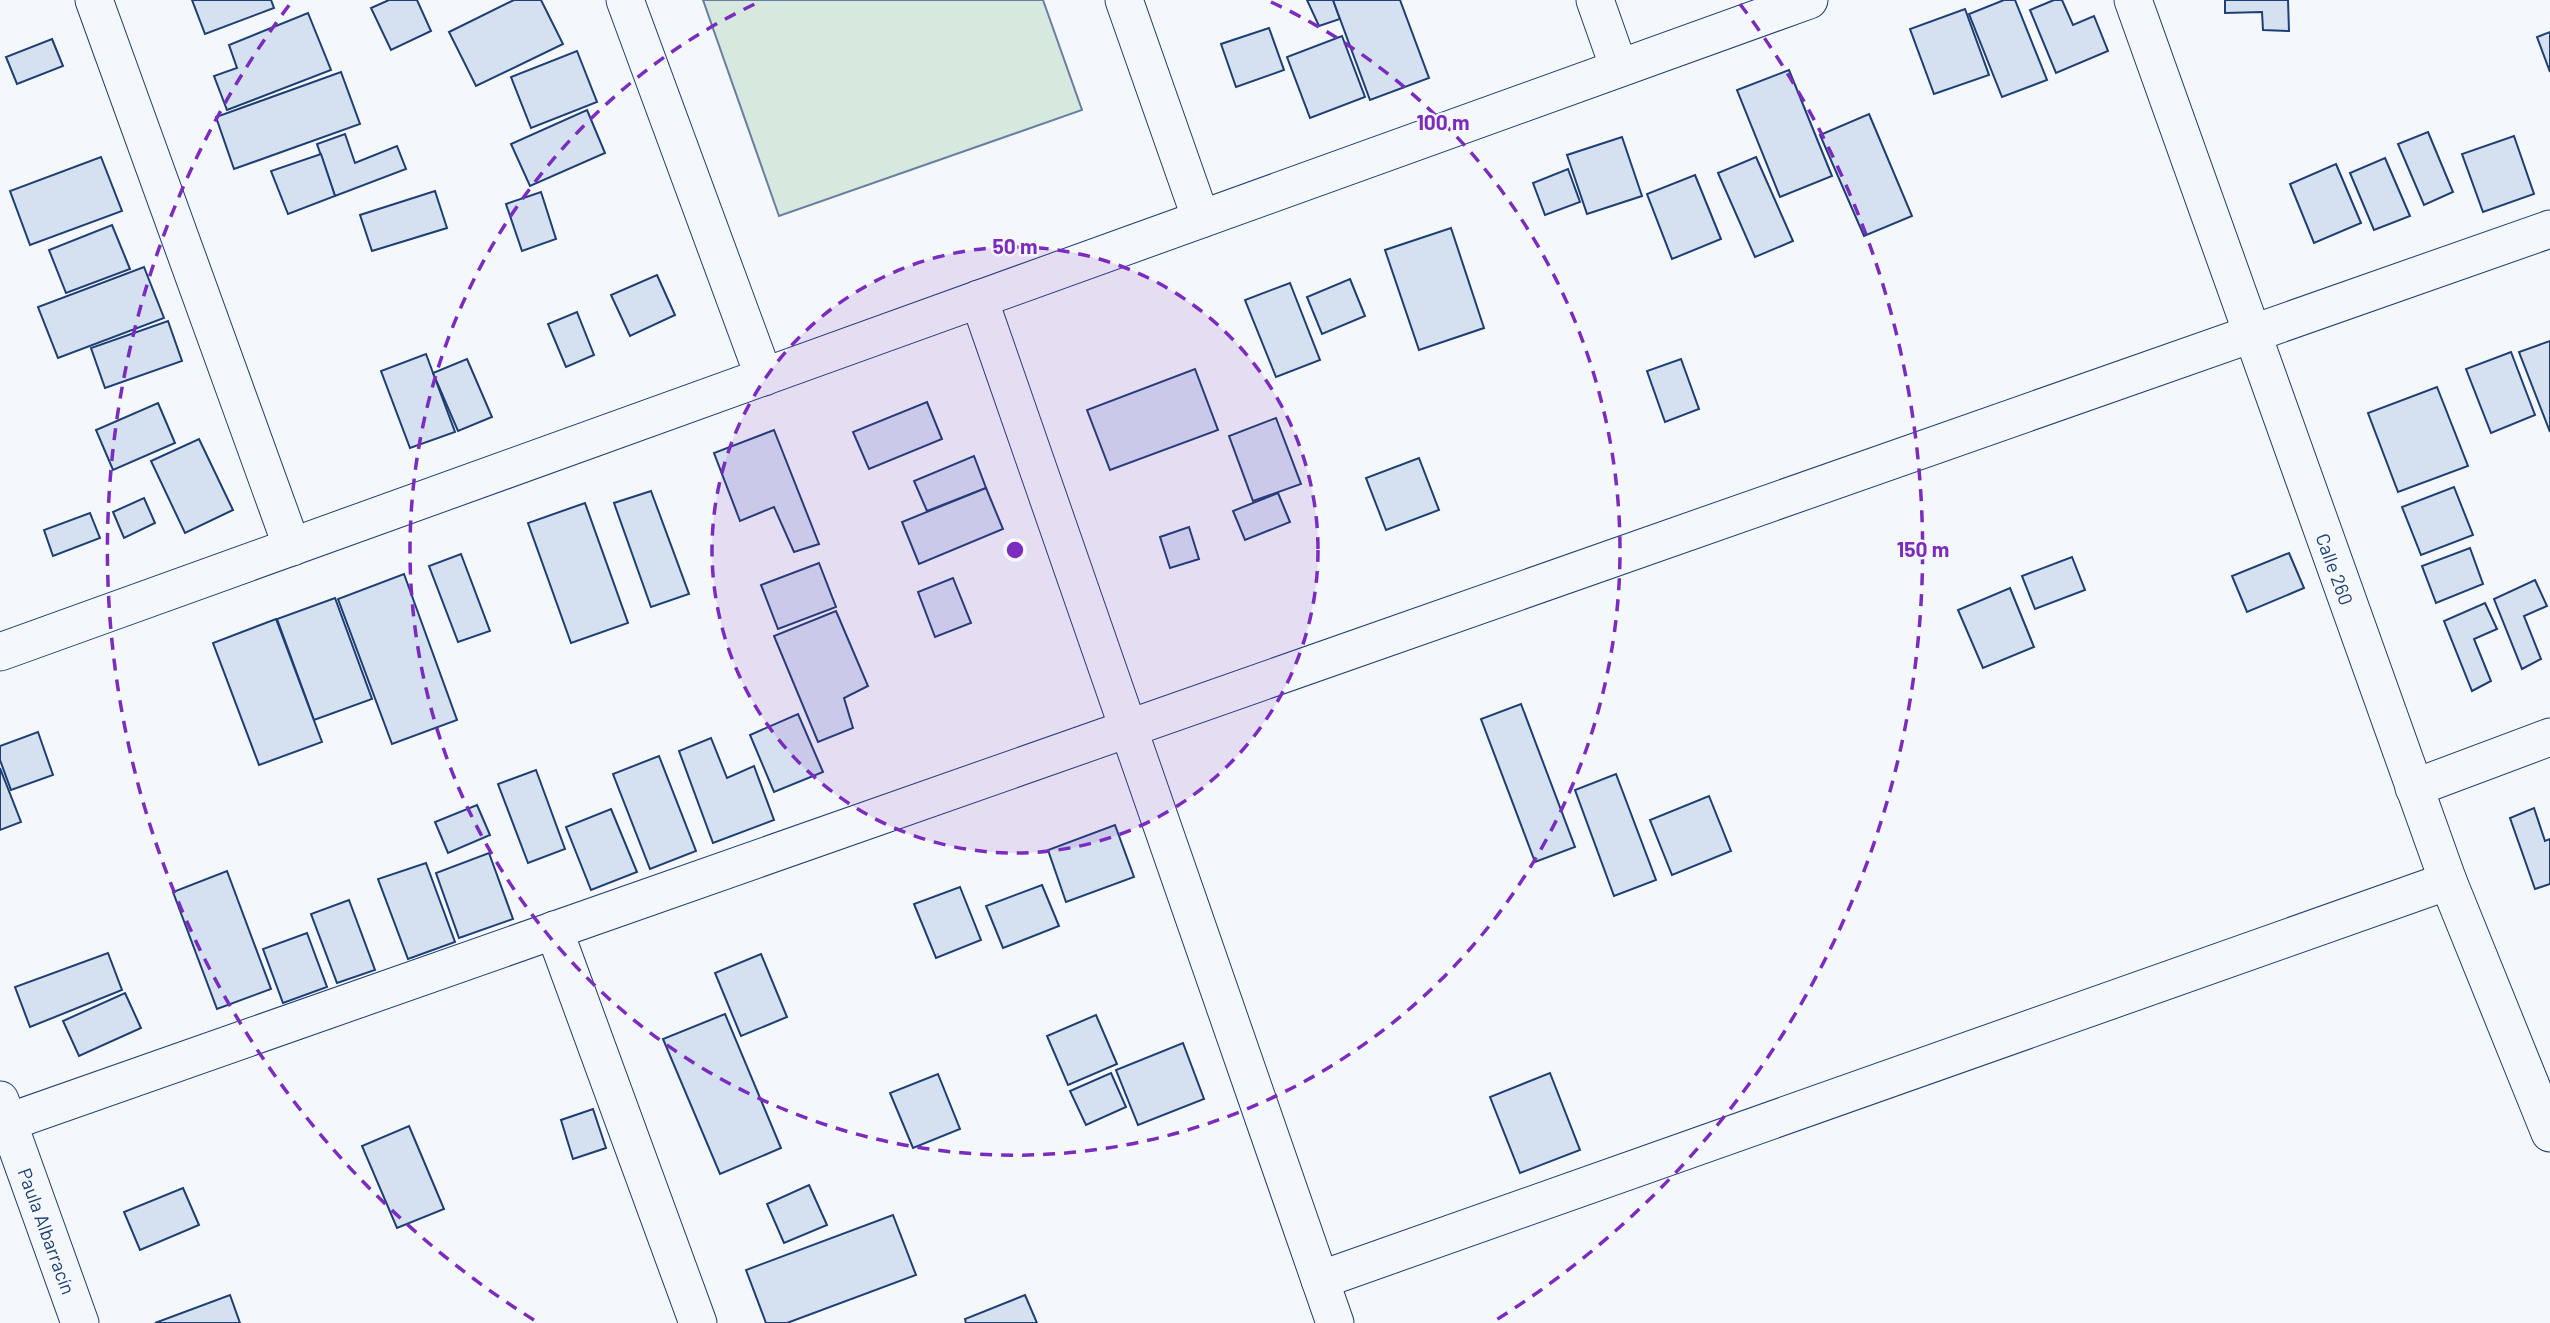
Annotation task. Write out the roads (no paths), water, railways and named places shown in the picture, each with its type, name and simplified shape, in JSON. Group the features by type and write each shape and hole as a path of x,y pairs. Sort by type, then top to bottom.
{"street":[{"path":"94,0 292,547"},
{"path":"625,0 764,377"},
{"path":"1124,0 1201,219"},
{"path":"1595,0 1619,68"},
{"path":"0,652 1809,0"},
{"name":"Calle 260","path":"2133,0 2250,334 2448,881 2550,1133"},
{"path":"3,1116 554,930 2550,229"},
{"path":"979,299 1335,1323"},
{"path":"2414,788 2550,737"},
{"path":"1320,1280 2448,881"},
{"path":"554,930 698,1323"},
{"name":"Paula Albarracín","path":"3,1116 80,1323"}]}
